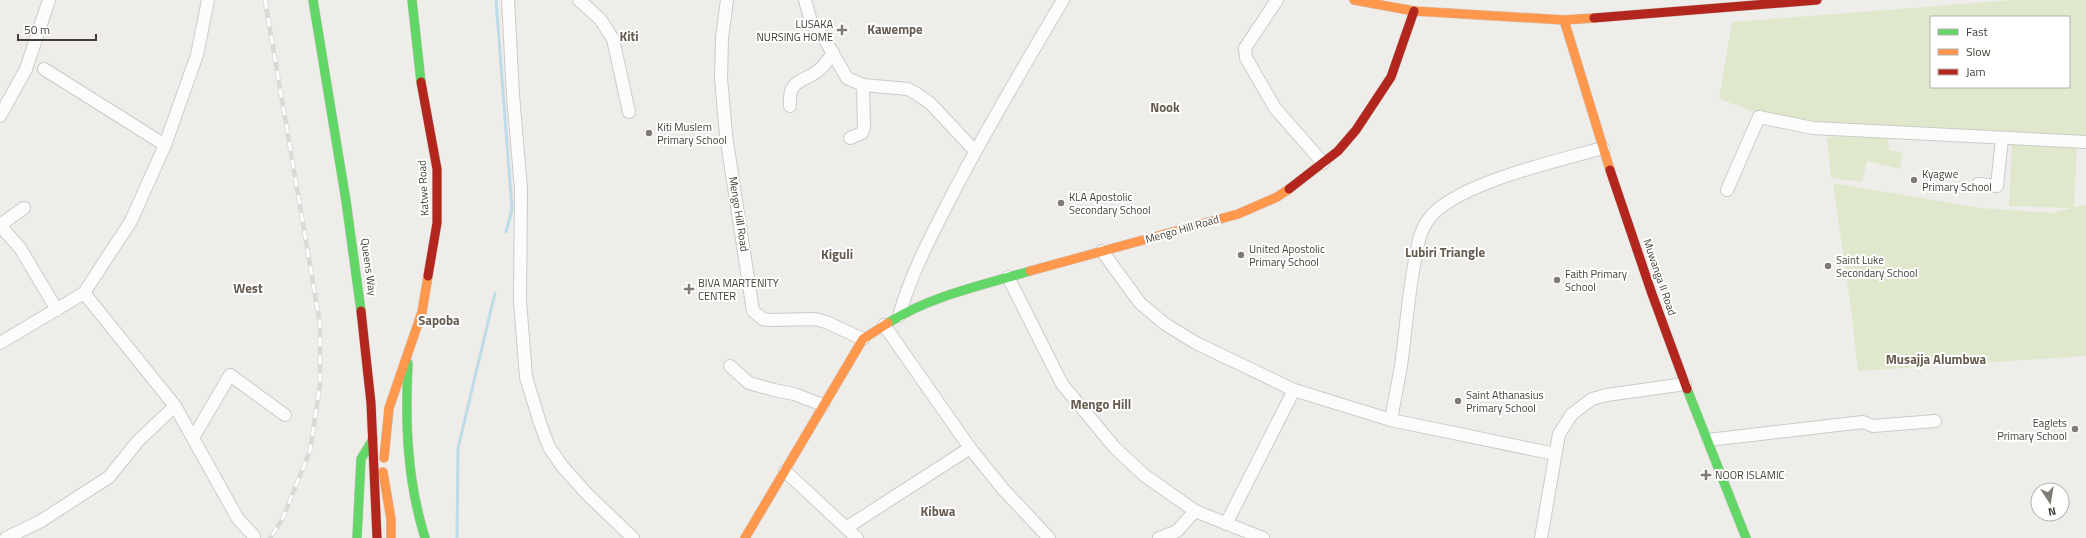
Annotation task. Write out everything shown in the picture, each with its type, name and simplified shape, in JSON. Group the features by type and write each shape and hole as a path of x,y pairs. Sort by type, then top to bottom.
{"main road":[{"name":"Queens Way","path":"313,0 348,205 362,302 377,534"},
{"path":"1354,0 1414,11 1564,20 1817,0"},
{"name":"Katwe Road","path":"410,347 422,312 437,223 437,169 424,104 412,1"},
{"name":"Mengo Hill Road","path":"745,538 863,339 899,316 942,298 1008,277 1238,214 1277,197 1323,163 1338,150 1356,130 1391,77 1414,11"},
{"name":"Muwanga II Road","path":"1564,20 1603,148 1644,271 1685,384 1746,538"},
{"path":"377,534 389,408 410,347"},
{"path":"410,347 405,418 407,457 412,491 425,538"},
{"path":"358,538 361,459 372,439"},
{"path":"383,472 391,519 391,538"}],"street":[{"path":"0,116 26,69 48,0"},
{"path":"0,344 84,294 131,221 165,145 196,55 208,0"},
{"path":"508,0 513,95 522,189 520,301 526,377 540,423 549,446 562,466 588,495 633,538"},
{"path":"579,0 600,19 613,39 629,112"},
{"name":"Mengo Hill Road","path":"727,0 722,38 721,78 724,120 753,311 763,319 769,320 820,321 863,339"},
{"path":"805,0 812,25 833,53 847,78 863,85 908,89 917,94 930,103 975,151"},
{"path":"899,316 905,295 921,257 975,151 1063,0"},
{"path":"1277,0 1245,48 1246,58 1275,108 1323,163"},
{"path":"790,106 789,93 792,87 820,69 833,53"},
{"path":"44,68 165,145"},
{"path":"850,138 862,133 864,128 863,85"},
{"path":"1727,190 1759,117 1813,128 2086,142"},
{"path":"1978,184 1998,186 2002,138"},
{"path":"1391,420 1401,366 1411,281 1420,236 1428,219 1439,208 1466,192 1501,178 1603,148"},
{"path":"24,208 4,222 4,230 20,248 57,310"},
{"path":"1102,251 1140,303 1165,324 1196,343 1294,390 1391,420 1555,454"},
{"path":"1008,277 1062,384 1115,448 1144,475 1194,512 1263,538"},
{"path":"84,294 175,406 238,519 254,536"},
{"path":"884,326 970,448 1003,490 1049,538"},
{"path":"730,366 749,383 794,394 823,405"},
{"path":"193,438 230,375 285,415"},
{"path":"1541,538 1559,434 1572,414 1592,399 1629,391 1685,384"},
{"path":"1226,524 1294,390"},
{"path":"6,538 61,510 109,477 138,441 175,406"},
{"path":"1708,440 1863,422 1873,426 1936,421"},
{"path":"846,528 970,448"},
{"path":"785,471 857,538"},
{"path":"1159,538 1177,531 1194,512"}],"green space":[{"path":"2013,0 2086,0 2086,141 1892,132 1769,117 1719,99 1732,22"},
{"path":"1827,137 1888,137 1889,150 1903,153 1900,169 1867,161 1862,182 1831,178"},
{"path":"2012,143 2077,145 2074,207 2086,205 2086,356 1858,371 1852,316 1833,183 1980,208 2052,213 2072,208 2009,206"}],"waterway":[{"path":"496,0 512,209 506,232"},
{"path":"457,538 458,448 495,293"}],"railway":[{"path":"265,0 320,324 320,385 310,451 282,520 270,538"}],"traffic: fast":[{"path":"313,0 346,201 361,311"},
{"path":"412,0 421,82"},
{"path":"888,323 921,305 939,298 975,286 1030,271"},
{"path":"408,363 407,429 411,473 414,495 425,538"},
{"path":"1687,389 1746,538"},
{"path":"357,538 361,459 373,439"}],"traffic: slow":[{"path":"1354,0 1414,11 1564,20 1594,18"},
{"path":"1564,20 1610,170"},
{"path":"1030,271 1238,214 1277,197 1289,189"},
{"path":"384,458 389,408 422,312 428,276"},
{"path":"745,538 863,339 888,323"},
{"path":"383,472 391,519 391,538"}],"traffic: jam":[{"path":"1594,18 1817,0"},
{"path":"1289,189 1338,151 1356,130 1391,77 1414,11"},
{"path":"421,82 437,169 437,223 428,276"},
{"path":"1610,170 1652,294 1687,389"},
{"path":"361,311 371,403 377,538"}],"place":[{"name":"LUSAKA NURSING HOME","path":"842,30"},
{"name":"Kiti Muslem Primary School","path":"649,133"},
{"name":"Kyagwe Primary School","path":"1914,180"},
{"name":"KLA Apostolic Secondary School","path":"1061,203"},
{"name":"United Apostolic Primary School","path":"1241,255"},
{"name":"Saint Luke Secondary School","path":"1828,266"},
{"name":"Faith Primary School","path":"1557,280"},
{"name":"BIVA MARTENITY CENTER","path":"689,289"},
{"name":"Saint Athanasius Primary School","path":"1458,401"},
{"name":"Eaglets Primary School","path":"2075,429"},
{"name":"NOOR ISLAMIC","path":"1706,475"}],"district":[{"name":"Kawempe","path":"895,29"},
{"name":"Kiti","path":"629,36"},
{"name":"Nook","path":"1165,107"},
{"name":"Lubiri Triangle","path":"1445,252"},
{"name":"Kiguli","path":"837,254"},
{"name":"West","path":"248,288"},
{"name":"Sapoba","path":"439,320"},
{"name":"Musajja Alumbwa","path":"1936,359"},
{"name":"Mengo Hill","path":"1101,404"},
{"name":"Kibwa","path":"938,511"}]}
